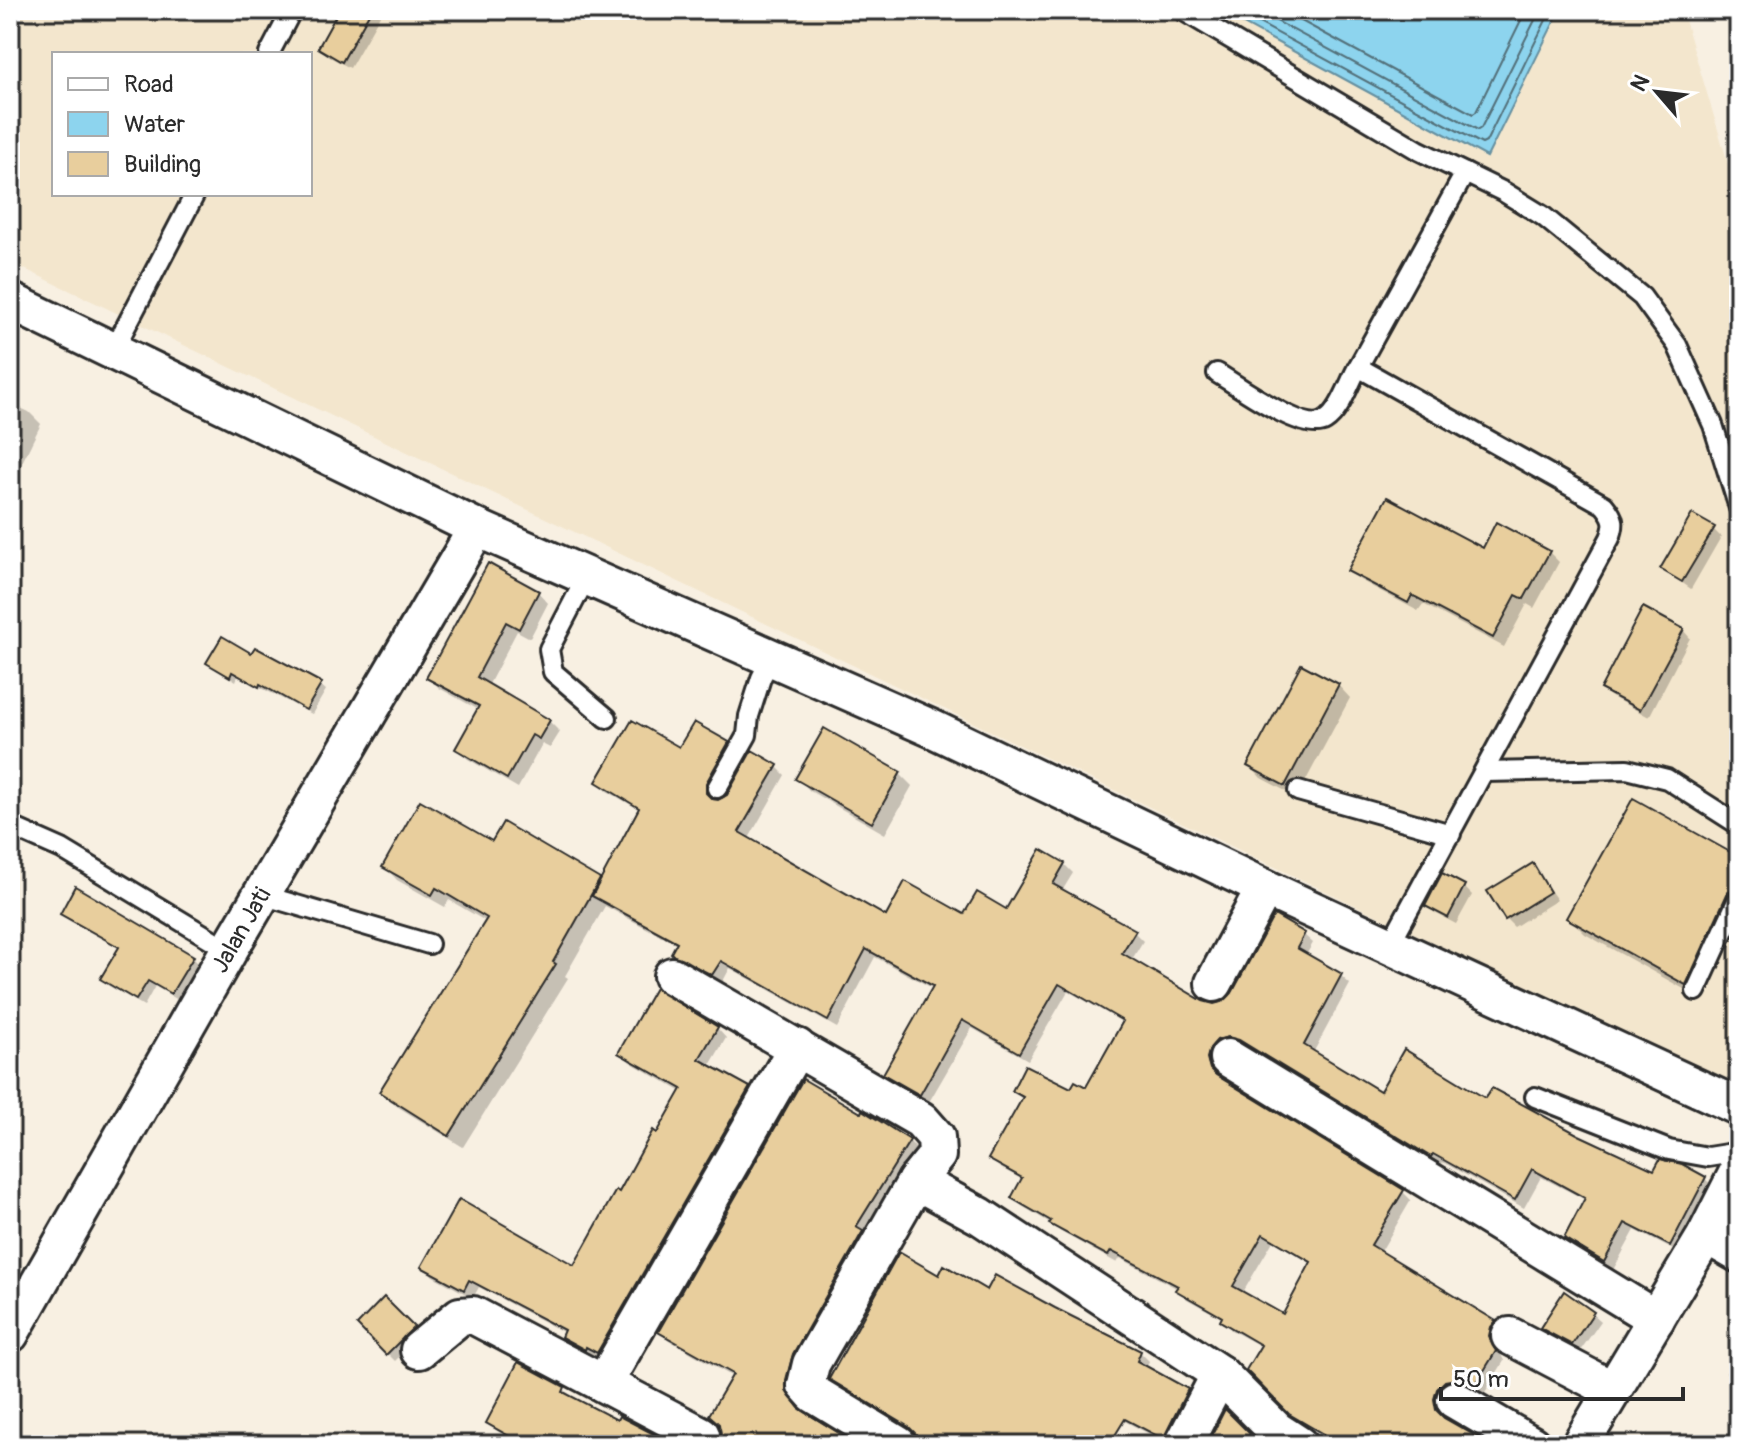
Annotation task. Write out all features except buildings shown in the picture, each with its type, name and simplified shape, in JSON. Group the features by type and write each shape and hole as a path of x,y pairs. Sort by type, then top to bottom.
{"street":[{"path":"10,301 477,528 933,729 1265,888 1739,1107"},
{"name":"Jalan Jati","path":"10,1334 229,950 477,528"},
{"path":"1214,983 1265,888"},
{"path":"672,976 921,1120 936,1137 937,1155 916,1181 811,1364 806,1385 814,1394 898,1445"},
{"path":"604,1383 797,1047"},
{"path":"1228,1058 1656,1319"},
{"path":"1580,1445 1706,1235 1739,1170"},
{"path":"916,1181 980,1216 1220,1374 1276,1430 1299,1445"},
{"path":"1706,1235 1739,1254"},
{"path":"419,1350 460,1316 473,1315 701,1435"},
{"path":"1510,1336 1613,1390"},
{"path":"1183,1445 1220,1374"},
{"path":"1455,1400 1532,1445"}],"lane":[{"path":"270,52 292,10"},
{"path":"1182,10 1418,150 1504,192 1543,216 1642,297 1677,345 1713,425 1739,508"},
{"path":"1217,373 1298,420 1313,425 1322,423 1332,415 1465,173"},
{"path":"113,351 194,196"},
{"path":"1358,367 1604,505 1613,515 1615,526 1389,946"},
{"path":"587,576 549,649 553,672 607,718"},
{"path":"717,788 747,735 749,716 771,658"},
{"path":"1484,772 1627,769 1667,779 1739,825"},
{"path":"1298,791 1451,834"},
{"path":"10,826 62,849 229,950"},
{"path":"262,895 429,944"},
{"path":"1696,991 1739,897"},
{"path":"1535,1097 1669,1150 1708,1157 1739,1152"}],"shaded area":[{"path":"10,10 1682,10 1739,200 1739,1089 10,262"}],"water":[{"path":"1218,10 1560,10 1487,157"}]}
